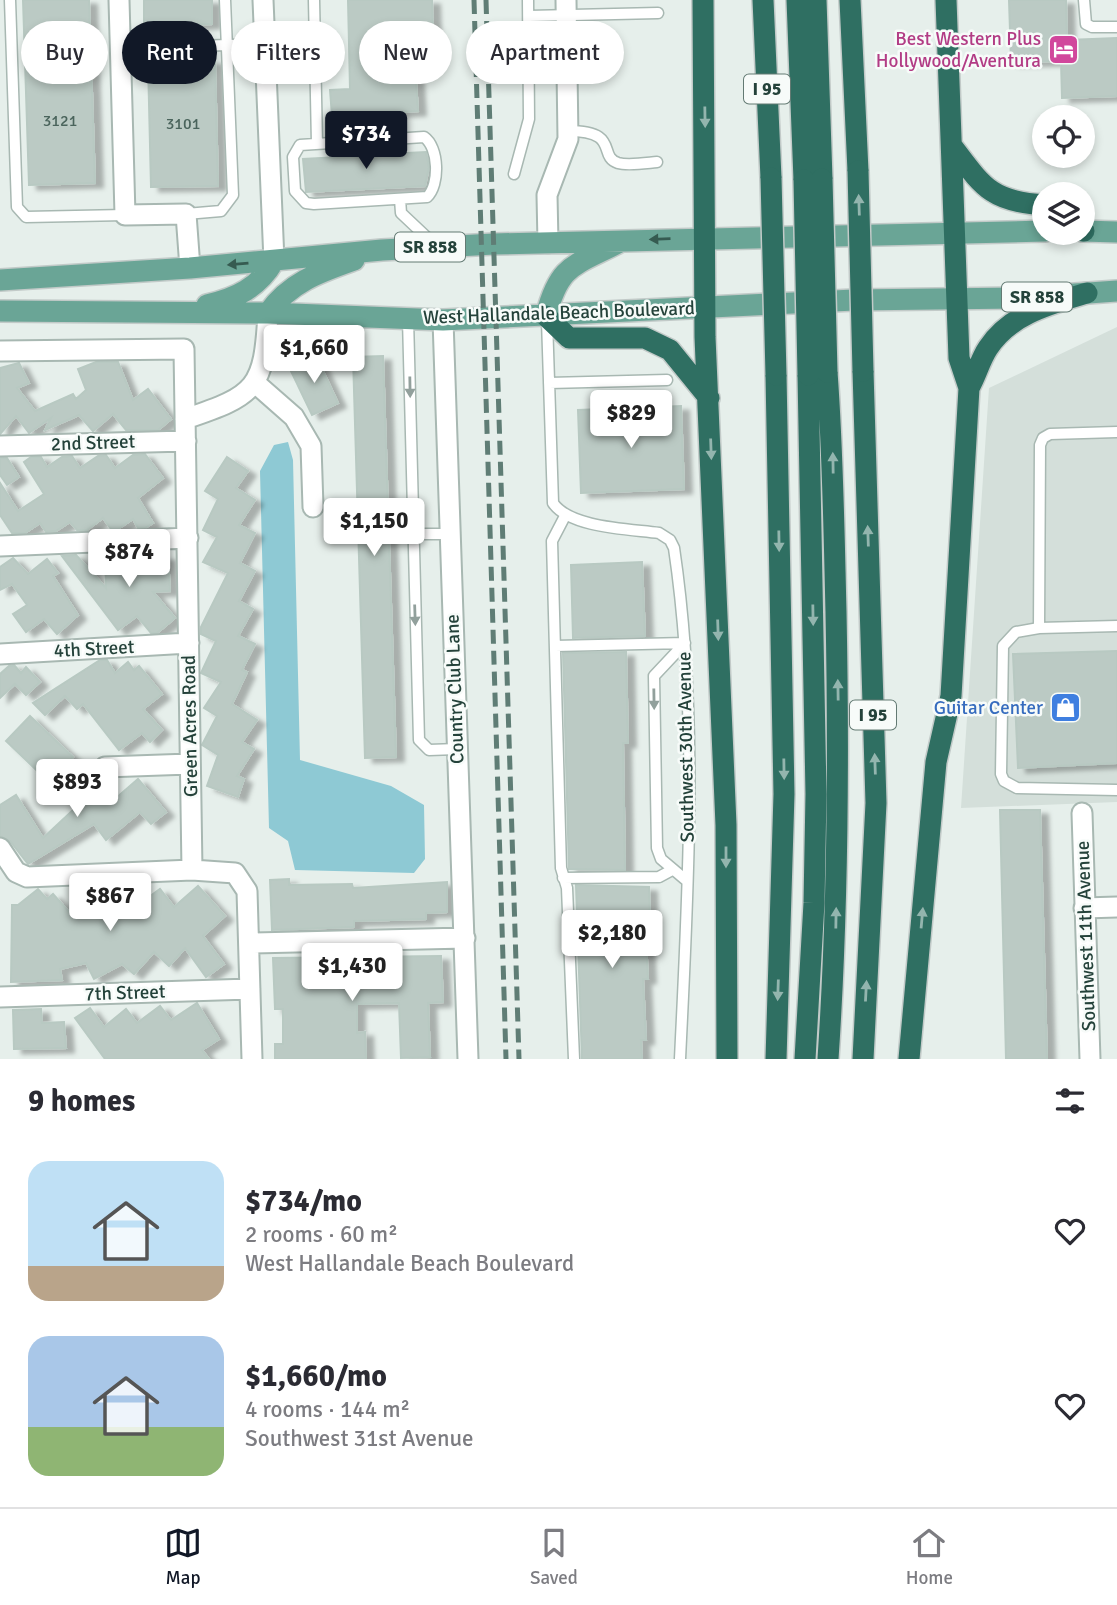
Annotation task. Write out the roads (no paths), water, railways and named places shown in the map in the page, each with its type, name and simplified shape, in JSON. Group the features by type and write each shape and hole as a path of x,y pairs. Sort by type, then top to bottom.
{"highway":[{"path":"703,0 705,307 726,825 727,1059"},
{"name":"I 95","path":"763,0 771,178 784,794 776,1059"},
{"path":"797,0 813,180"},
{"path":"806,1059 816,794 818,374 813,180 816,0"},
{"name":"I 95","path":"850,0 858,171 876,803 863,1059"},
{"path":"946,0 960,366 969,388"},
{"path":"952,146 995,195 1010,202 1032,204"},
{"path":"909,1059 936,755 951,696 969,388 986,351 1012,324 1033,310 1087,293"},
{"path":"546,316 569,338 645,338 670,350 709,398"},
{"path":"818,374 832,439 839,736 835,957 828,1059"}],"main road":[{"name":"SR 858","path":"0,280 190,268 436,247 706,237 1032,231"},
{"path":"1095,231 1117,232"},
{"path":"546,316 554,287 561,275 624,240"},
{"path":"268,313 281,295 312,275 382,250"},
{"path":"177,312 229,300 246,292 264,279 274,261"},
{"name":"West Hallandale Beach Boulevard","path":"0,311 268,313 443,320 854,300 957,300 1117,291"}],"street":[{"path":"119,0 125,215 187,214 190,268"},
{"path":"263,0 264,21"},
{"path":"548,243 547,195 568,139 566,8"},
{"path":"267,84 274,261"},
{"path":"186,419 232,403 254,382 266,359 268,313"},
{"name":"Country Club Lane","path":"443,320 468,1059"},
{"name":"Green Acres Road","path":"0,351 184,349 192,870"},
{"path":"254,382 294,417 311,446 313,507"},
{"name":"2nd Street","path":"0,446 186,441"},
{"path":"0,546 188,538"},
{"name":"4th Street","path":"0,654 189,643"},
{"path":"105,767 190,764"},
{"name":"Southwest 11th Avenue","path":"1082,813 1090,1059"},
{"path":"0,848 16,872 27,877 192,870 235,873 247,891 252,1059"},
{"path":"1084,908 1117,907"},
{"path":"249,943 465,938"},
{"name":"7th Street","path":"0,997 250,989"}],"lane":[{"path":"10,0 17,208 20,214 26,217 125,215"},
{"path":"187,214 221,211 233,195 225,0"},
{"path":"314,0 315,21"},
{"path":"514,174 529,119 528,0"},
{"path":"1084,0 1086,24 1092,27 1117,27"},
{"path":"529,16 566,8 658,13"},
{"path":"120,48 231,45"},
{"path":"315,84 317,144"},
{"path":"568,131 596,134 607,144 612,159 618,163 657,162"},
{"path":"425,137 433,149 436,184 427,197 306,203 295,191 293,157 300,145 317,144 425,137"},
{"path":"400,199 401,213 436,247"},
{"path":"546,316 554,503 565,516 552,541 561,869 567,888 574,1059"},
{"path":"408,319 419,740 429,750 457,749"},
{"path":"549,383 667,380"},
{"path":"1039,628 1040,445 1043,438 1050,434 1117,432"},
{"name":"Southwest 30th Avenue","path":"565,516 659,533 670,540 675,555 688,664 687,881 680,1059"},
{"path":"413,534 450,534"},
{"path":"1117,626 1039,628 1016,632 1003,646 1001,774 1004,781 1017,788 1117,790"},
{"path":"555,646 685,643"},
{"path":"685,643 654,676 657,848 672,870 687,881"},
{"path":"564,878 659,877 672,870"}],"water":[{"path":"288,442 293,460 300,760 391,786 424,805 425,859 414,873 295,870 288,841 269,828 260,471 274,445"}],"railway":[{"path":"474,0 506,1059"},
{"path":"486,0 519,1059"}],"place":[{"name":"Best Western Plus Hollywood/Aventura","path":"1064,50"},
{"name":"Guitar Center","path":"1066,708"}]}
